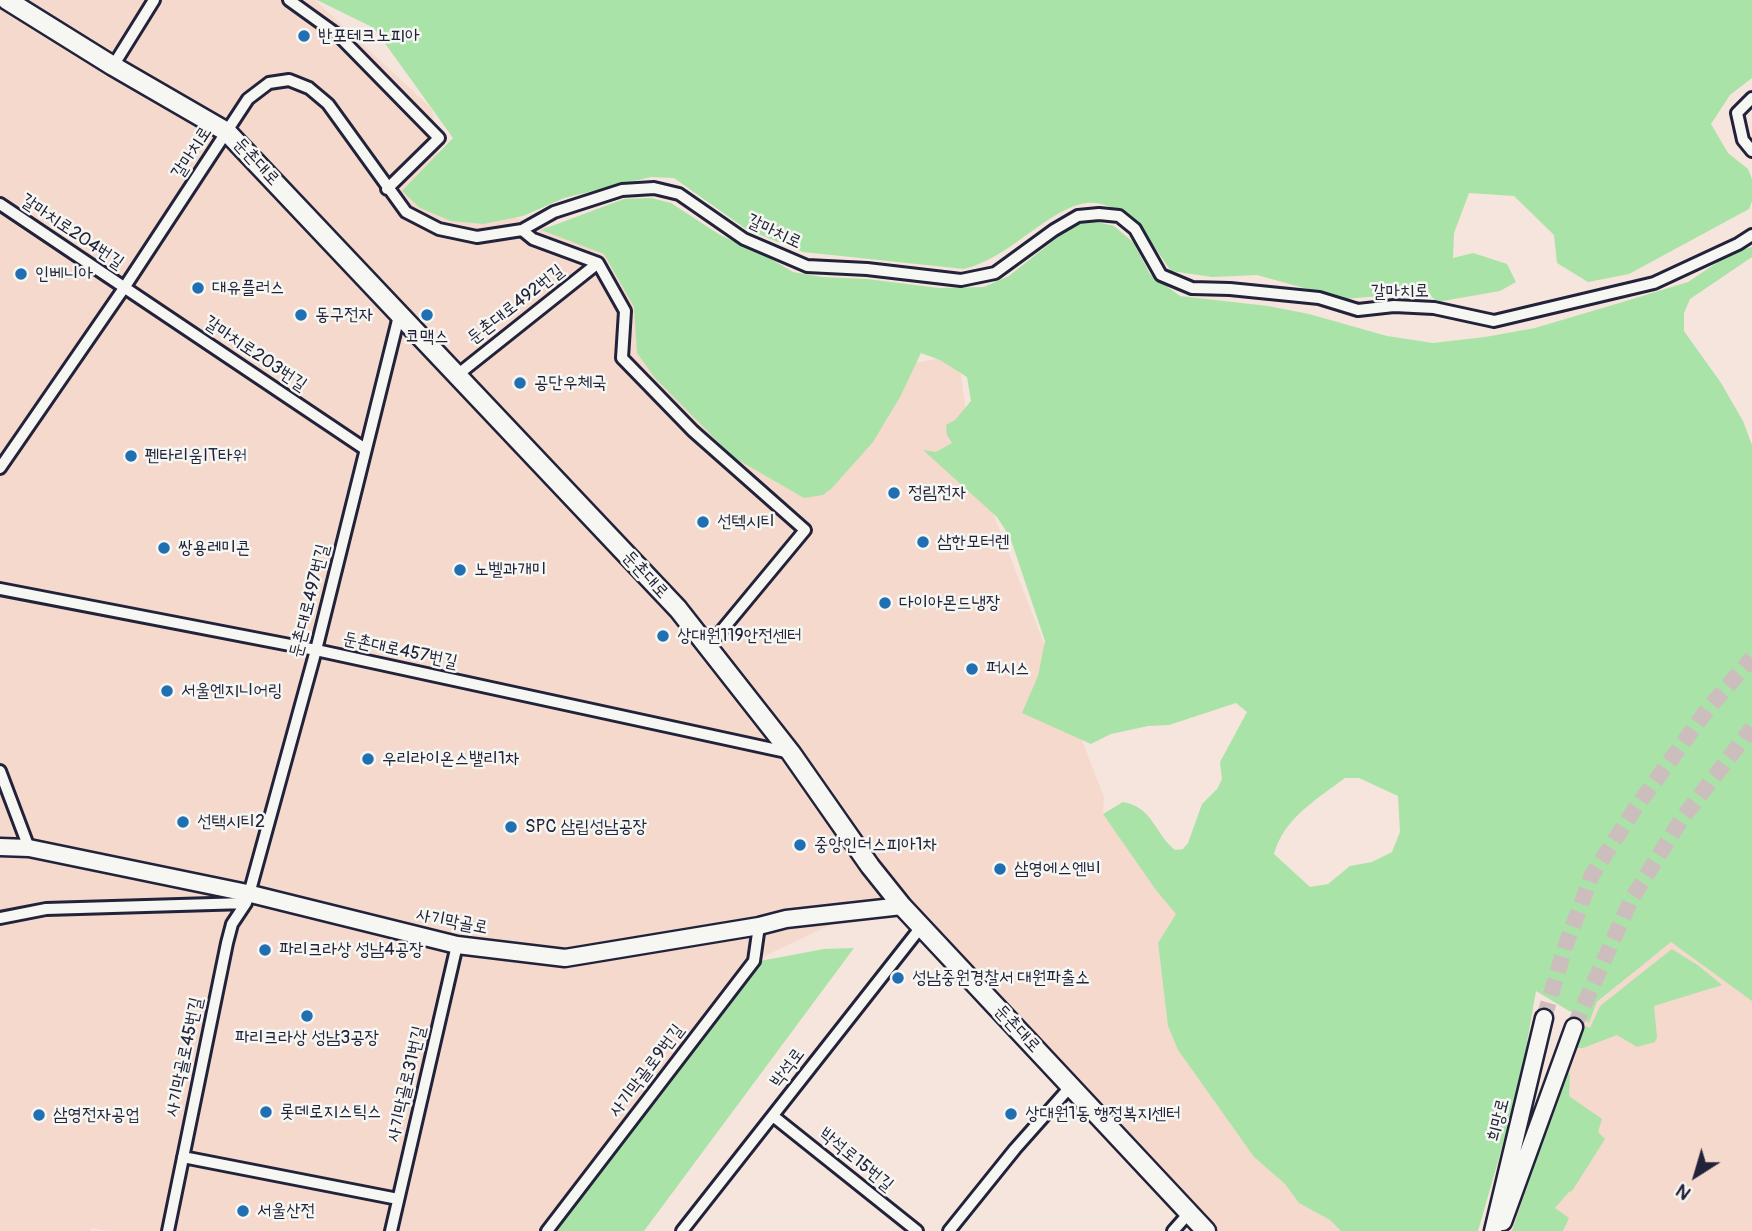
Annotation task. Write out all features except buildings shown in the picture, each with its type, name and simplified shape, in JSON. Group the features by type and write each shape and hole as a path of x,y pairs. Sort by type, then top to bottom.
{"main road":[{"name":"둔촌대로","path":"8,0 113,66 227,132 678,609 791,753 870,866 902,906 1206,1231"}],"street":[{"path":"113,66 154,0"},
{"path":"289,0 339,36 439,138 387,189"},
{"name":"갈마치로","path":"0,468 124,288 248,99 269,83 289,80 309,88 328,104 406,212 439,229 477,237 522,230 554,212 622,190 654,188 679,194 744,239 807,266 867,269 961,280 995,273 1078,216 1099,214 1119,216 1135,229 1161,275 1192,288 1319,298 1358,310 1394,306 1434,308 1494,321 1654,283 1752,235"},
{"path":"1752,98 1737,113 1743,140 1752,152"},
{"name":"갈마치로204번길","path":"0,205 124,288"},
{"path":"522,230 533,239 598,263 625,311 621,358 693,430 805,530 708,647"},
{"name":"둔촌대로492번길","path":"456,376 598,263"},
{"name":"갈마치로203번길","path":"124,288 365,449"},
{"name":"둔촌대로497번길","path":"248,898 316,650 399,316"},
{"name":"둔촌대로457번길","path":"0,589 316,650 791,753"},
{"path":"0,771 29,848"},
{"name":"사기막골로","path":"0,847 29,848 457,944 565,958 759,926 786,919 902,906"},
{"path":"0,918 46,909 248,898"},
{"name":"사기막골로45번길","path":"168,1231 226,943 232,924 248,898"},
{"name":"사기막골로9번길","path":"547,1231 754,961 759,926"},
{"name":"박석로","path":"682,1231 921,927"},
{"name":"사기막골로31번길","path":"391,1231 457,944"},
{"name":"희망로","path":"1493,1231 1544,1018"},
{"path":"1501,1231 1574,1027"},
{"path":"948,1231 1070,1087"},
{"name":"박석로15번길","path":"774,1116 917,1231"},
{"path":"183,1157 398,1199"},
{"path":"1173,1231 1189,1213"}],"shaded area":[{"path":"0,0 315,0 432,109 444,197 604,243 893,368 958,354 973,462 1104,797 1103,814 1177,915 1158,943 1168,1026 1178,1050 1254,1157 1285,1184 1299,1203 1330,1220 1341,1231 1219,1231 891,896 754,961 547,1231 109,1231 91,1228 90,1231 0,1231"},
{"path":"1671,941 1752,1000 1752,1231 1502,1231 1507,1210 1579,1018 1589,1023 1597,1003"}],"green space":[{"path":"317,0 1752,0 1752,78 1730,95 1711,124 1728,153 1748,169 1752,179 1752,201 1749,209 1629,274 1588,282 1557,263 1554,235 1514,196 1469,193 1454,233 1453,258 1473,253 1507,264 1516,282 1500,291 1437,302 1420,284 1404,294 1344,299 1257,275 1212,277 1171,271 1134,223 1109,206 1095,203 1066,209 996,256 964,269 803,252 746,229 674,178 651,177 564,198 523,216 483,224 451,221 420,208 402,191 453,138 374,28"},
{"path":"651,198 671,203 720,235 793,272 939,288 984,287 1009,276 1068,229 1088,220 1114,226 1133,242 1150,274 1180,296 1268,306 1309,314 1387,336 1433,343 1535,328 1626,301 1688,282 1733,252 1752,247 1752,257 1690,299 1684,313 1684,331 1721,383 1743,421 1752,445 1752,1001 1671,942 1597,1002 1589,1023 1536,991 1519,1088 1478,1231 1341,1231 1330,1220 1299,1203 1285,1184 1254,1157 1178,1050 1168,1026 1158,943 1176,914 1103,814 1123,802 1133,805 1147,815 1175,850 1183,849 1188,843 1202,804 1217,789 1222,779 1220,762 1247,712 1236,703 1169,725 1148,726 1111,734 1091,744 1022,713 1038,676 1045,641 1010,537 997,517 923,450 936,452 952,443 947,435 946,425 955,420 971,401 967,377 940,360 921,353 900,397 873,442 832,488 823,495 804,498 733,457 655,378 637,353 634,307 604,254 541,230 624,199","holes":["1345,778 1359,778 1398,796 1400,832 1392,852 1372,862 1350,866 1328,884 1310,887 1274,854 1279,841 1293,820 1312,802"]},
{"path":"854,948 644,1231 551,1231 760,961 824,949"},
{"path":"1672,949 1722,985 1654,1006 1657,1037 1655,1042 1637,1047 1617,1035 1577,1048 1581,1024 1590,1028 1600,1006"},
{"path":"1566,1069 1570,1075 1569,1096 1602,1119 1598,1132 1605,1139 1572,1191 1555,1208 1569,1218 1563,1231 1512,1231"}],"tunnel":[{"path":"1544,1018 1565,947 1592,875 1634,810 1707,710 1752,658"},
{"path":"1574,1027 1631,900 1681,820 1752,728"}],"place":[{"name":"반포테크노피아","path":"304,36"},
{"name":"인베니아","path":"21,274"},
{"name":"대유플러스","path":"198,288"},
{"name":"동구전자","path":"301,315"},
{"name":"코맥스","path":"427,315"},
{"name":"공단우체국","path":"520,383"},
{"name":"펜타리움IT타워","path":"131,456"},
{"name":"정림전자","path":"894,493"},
{"name":"선텍시티","path":"703,522"},
{"name":"삼한모터렌","path":"923,542"},
{"name":"쌍용레미콘","path":"164,548"},
{"name":"노벨과개미","path":"460,570"},
{"name":"다이아몬드냉장","path":"885,603"},
{"name":"상대원119안전센터","path":"663,636"},
{"name":"퍼시스","path":"972,669"},
{"name":"서울엔지니어링","path":"167,691"},
{"name":"우리라이온스밸리1차","path":"368,759"},
{"name":"선택시티2","path":"183,822"},
{"name":"SPC 삼립성남공장","path":"511,827"},
{"name":"중앙인더스피아1차","path":"800,845"},
{"name":"삼영에스엔비","path":"1000,869"},
{"name":"파리크라상 성남4공장","path":"265,950"},
{"name":"성남중원경찰서 대원파출소","path":"898,978"},
{"name":"파리크라상 성남3공장","path":"307,1016"},
{"name":"롯데로지스틱스","path":"266,1112"},
{"name":"상대원1동 행정복지센터","path":"1011,1114"},
{"name":"삼영전자공업","path":"39,1115"},
{"name":"서울산전","path":"243,1211"}]}
